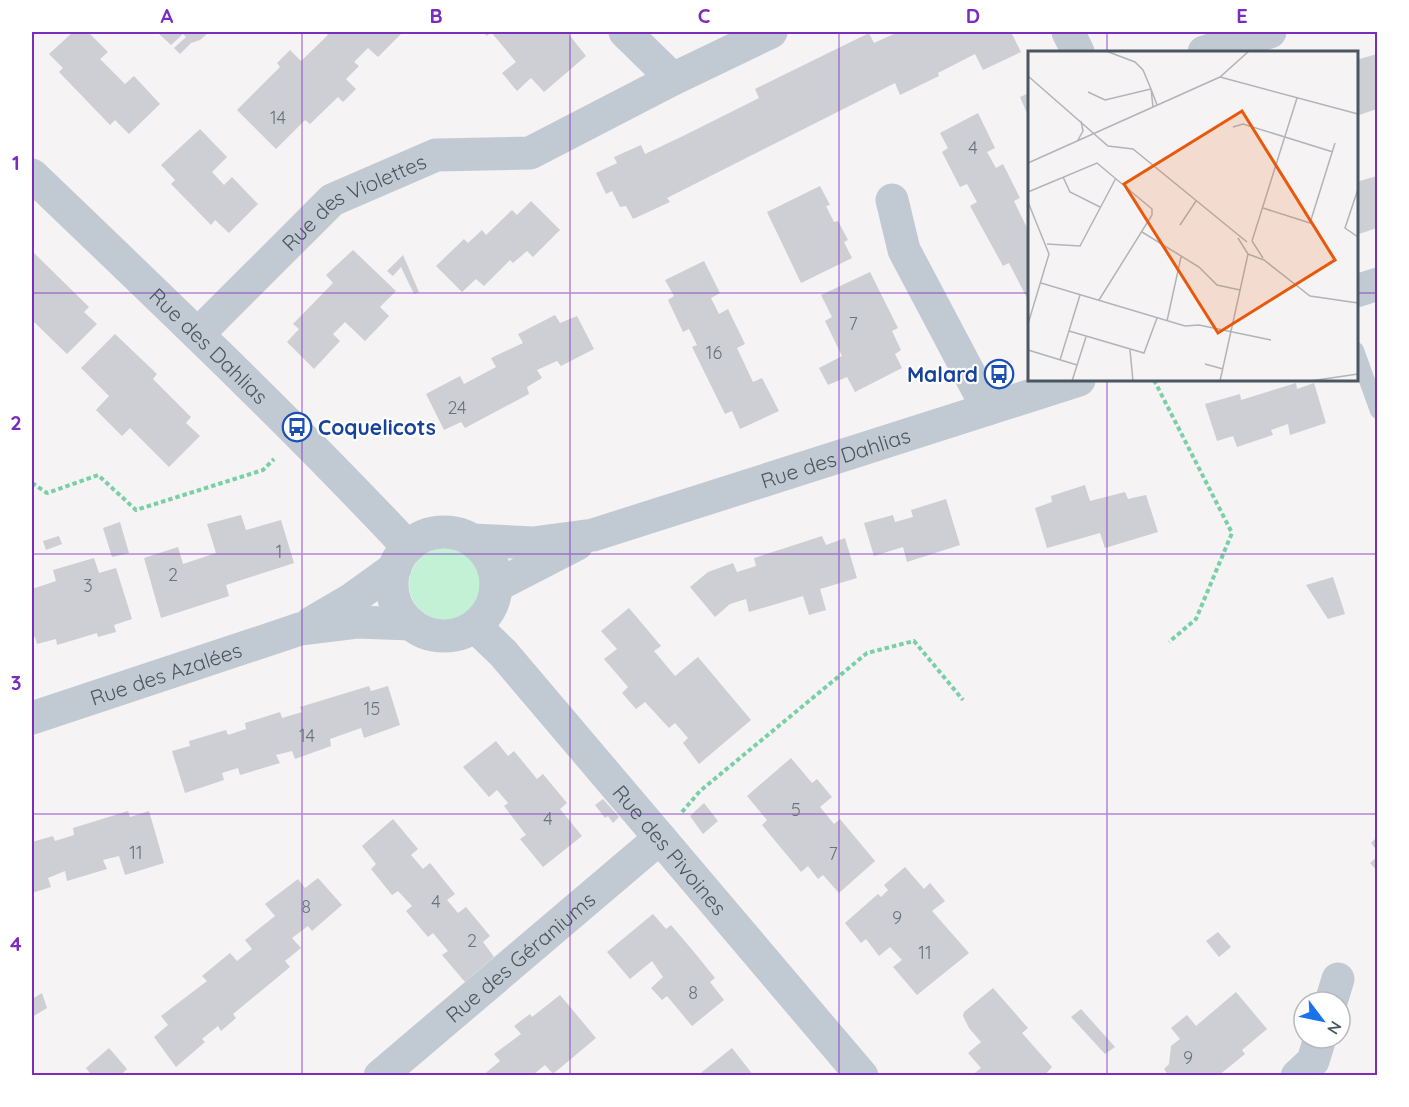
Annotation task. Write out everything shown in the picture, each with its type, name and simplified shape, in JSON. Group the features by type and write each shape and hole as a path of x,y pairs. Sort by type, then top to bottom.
{"street":[{"path":"625,32 673,79"},
{"name":"Rue des Violettes","path":"198,334 332,200 436,155 530,153 673,79 771,32"},
{"path":"1068,32 1078,51"},
{"path":"1207,51 1270,32"},
{"name":"Rue des Dahlias","path":"32,175 198,334 299,435 401,558"},
{"path":"892,200 904,249 988,409"},
{"path":"1358,290 1377,284"},
{"name":"Rue des Dahlias","path":"496,586 593,536 1075,381"},
{"path":"441,532 457,533 472,540 488,555 495,571 496,586 493,602 486,616 475,626 457,634 443,636 429,633 411,624 400,611 392,584 401,558 424,536 441,532"},
{"name":"Rue des Dahlias","path":"472,540 533,543 593,536"},
{"name":"Rue des Azalées","path":"300,629 352,599 401,558"},
{"name":"Rue des Azalées","path":"32,718 300,629 357,622 411,624"},
{"name":"Rue des Pivoines","path":"475,626 502,653 862,1076"},
{"name":"Rue des Géraniums","path":"380,1076 660,838"},
{"path":"1297,1076 1314,1061 1317,1050"}],"lane":[{"path":"1358,356 1377,411"}],"path":[{"path":"1155,381 1232,534 1196,619 1168,642"},
{"path":"32,483 47,493 98,475 136,510 263,470 299,435"},
{"path":"660,838 700,791 867,653 914,641 963,700"}],"green space":[{"path":"445,548 465,554 475,564 481,584 475,604 465,614 445,620 425,614 415,604 409,584 415,564 425,554"}],"building":[{"path":"73,32 88,32 108,52 100,59 125,84 134,76 160,104 129,134 115,120 110,125 59,72 63,68 49,54"},
{"path":"157,32 209,32 200,40 191,43 180,54 174,48 186,37 183,34 171,45"},
{"path":"325,32 398,32 401,34 378,57 368,48 354,62 359,66 346,79 356,89 343,102 338,97 310,124 305,120 276,149 237,110 280,67 277,63 290,50 301,61 328,35"},
{"path":"491,32 567,32 586,56 544,92 531,78 517,91 502,73 516,62"},
{"path":"898,32 1011,32 1021,52 983,70 975,54 938,73 939,76 900,95 895,83 667,198 670,202 633,219 626,206 620,207 612,191 606,194 596,173 617,163 614,157 641,145 645,154 683,136 759,98 755,89 869,33 874,43"},
{"path":"1377,54 1377,109 1358,115 1358,59"},
{"path":"1028,93 1028,116 1020,97"},
{"path":"978,113 995,148 987,152 996,168 1003,164 1020,198 1014,201 1028,230 1028,300 1009,263 1003,266 970,206 977,202 967,184 960,187 942,152 948,148 940,133"},
{"path":"200,129 227,157 212,172 224,185 232,177 258,204 229,233 215,220 211,225 171,184 175,180 161,165"},
{"path":"1377,176 1377,228 1358,234 1358,181"},
{"path":"820,186 830,205 826,206 834,222 838,221 848,240 844,242 852,258 801,283 767,212"},
{"path":"531,201 560,230 533,257 527,251 513,263 510,260 484,286 476,279 462,292 436,266 464,239 468,243 482,230 486,235 512,210 517,215"},
{"path":"353,250 396,291 380,307 389,316 365,341 345,322 333,334 340,341 314,369 287,342 299,329 293,324 333,283 326,275"},
{"path":"34,253 89,307 84,312 97,324 67,354 32,320 32,255"},
{"path":"403,255 419,292 414,294 401,267 393,276 387,271"},
{"path":"704,261 720,293 711,298 719,314 728,309 745,344 737,348 753,382 762,378 779,411 740,429 732,411 725,414 692,347 697,345 689,329 683,332 668,300 674,296 665,280"},
{"path":"870,272 898,328 892,331 901,350 895,354 902,368 855,392 847,377 828,385 819,368 842,356 825,321 832,317 821,295"},
{"path":"555,315 560,323 577,316 594,349 561,366 557,361 537,370 542,378 527,387 529,394 465,428 461,422 444,430 426,394 460,376 464,384 496,367 491,358 523,343 518,334"},
{"path":"115,334 157,374 153,379 191,417 186,423 200,436 169,467 130,428 122,436 96,410 109,396 81,368"},
{"path":"1296,383 1297,389 1314,383 1326,423 1290,435 1288,424 1271,430 1273,435 1237,447 1233,436 1217,441 1205,404 1240,394 1241,400"},
{"path":"1085,485 1090,501 1125,492 1128,499 1146,495 1158,532 1105,548 1100,533 1047,548 1035,508 1052,502 1051,496"},
{"path":"946,499 960,545 907,562 903,547 874,556 864,523 893,515 895,522 913,517 911,510"},
{"path":"241,515 246,530 281,520 294,563 226,585 229,596 161,618 144,558 178,547 183,564 216,553 207,524"},
{"path":"120,522 129,553 112,557 103,528"},
{"path":"59,536 62,544 46,550 43,541"},
{"path":"822,536 826,545 845,538 857,578 820,589 826,610 809,615 803,596 749,612 746,599 730,604 715,617 690,587 708,572 733,563 737,572 756,566 754,558"},
{"path":"94,558 99,573 116,568 132,619 114,625 116,632 98,637 97,633 57,645 56,639 37,644 35,637 32,637 32,589 56,581 53,570"},
{"path":"1333,577 1345,614 1328,619 1306,585"},
{"path":"629,608 661,646 654,651 675,676 698,657 751,720 699,764 683,743 688,738 675,723 669,728 645,702 636,709 622,693 628,687 604,659 617,649 601,631"},
{"path":"369,686 371,691 388,686 400,725 364,738 361,728 330,739 331,746 295,759 292,751 276,755 280,763 240,775 238,768 222,773 224,780 185,793 172,751 190,746 189,741 226,730 228,735 246,729 245,723 280,712 282,718 302,712 300,707"},
{"path":"496,741 508,756 514,751 537,779 543,774 567,803 560,809 582,836 543,867 520,839 526,835 504,806 508,803 497,790 489,797 463,767"},
{"path":"791,758 812,783 817,779 832,797 820,807 834,824 840,819 875,861 839,893 823,875 818,879 808,866 801,872 762,825 767,820 747,796"},
{"path":"603,799 619,817 613,823 608,816 605,818 595,805"},
{"path":"704,803 718,821 703,834 690,816"},
{"path":"128,811 130,817 149,811 164,863 125,875 119,856 103,860 107,869 67,881 65,871 48,878 51,887 32,893 32,842 53,836 55,841 74,835 73,828"},
{"path":"393,819 418,849 411,855 423,869 430,863 455,894 447,900 458,913 466,907 490,936 483,942 494,957 465,982 442,955 448,951 433,933 428,937 406,911 412,906 398,891 392,895 371,869 376,864 362,846"},
{"path":"1377,837 1377,851 1371,843"},
{"path":"1377,857 1377,871 1370,863"},
{"path":"905,867 924,889 930,883 945,901 932,911 969,953 917,995 893,967 902,960 890,947 879,956 866,939 861,943 845,923 878,894 881,897 888,890 884,885"},
{"path":"318,878 342,905 312,931 308,926 292,938 301,948 285,961 290,967 233,1014 236,1018 221,1031 218,1026 202,1039 205,1042 176,1067 154,1037 168,1025 161,1016 207,981 202,976 230,953 237,961 252,949 245,940 275,916 265,904 298,879 305,888"},
{"path":"653,914 666,929 671,925 694,952 715,978 710,982 724,1000 692,1026 667,996 662,1000 651,988 663,977 652,961 630,979 607,952"},
{"path":"1218,932 1231,947 1219,957 1206,941"},
{"path":"993,988 1028,1028 1022,1033 1052,1067 1044,1076 971,1076 981,1068 968,1053 981,1042 969,1028 963,1016 964,1012"},
{"path":"1236,992 1267,1029 1242,1050 1245,1054 1218,1076 1169,1076 1164,1069 1169,1064 1171,1046 1180,1039 1171,1028 1187,1015 1196,1026"},
{"path":"42,993 47,1008 32,1017 32,999"},
{"path":"560,995 596,1038 553,1074 545,1065 534,1074 535,1076 482,1076 500,1061 494,1054 521,1034 514,1026 530,1014 532,1017"},
{"path":"1081,1009 1115,1047 1105,1054 1071,1017"},
{"path":"109,1048 127,1069 120,1076 92,1076 86,1068"},
{"path":"732,1048 754,1076 697,1076"}],"place":[{"name":"Malard","path":"999,374"},
{"name":"Coquelicots","path":"297,427"}]}
